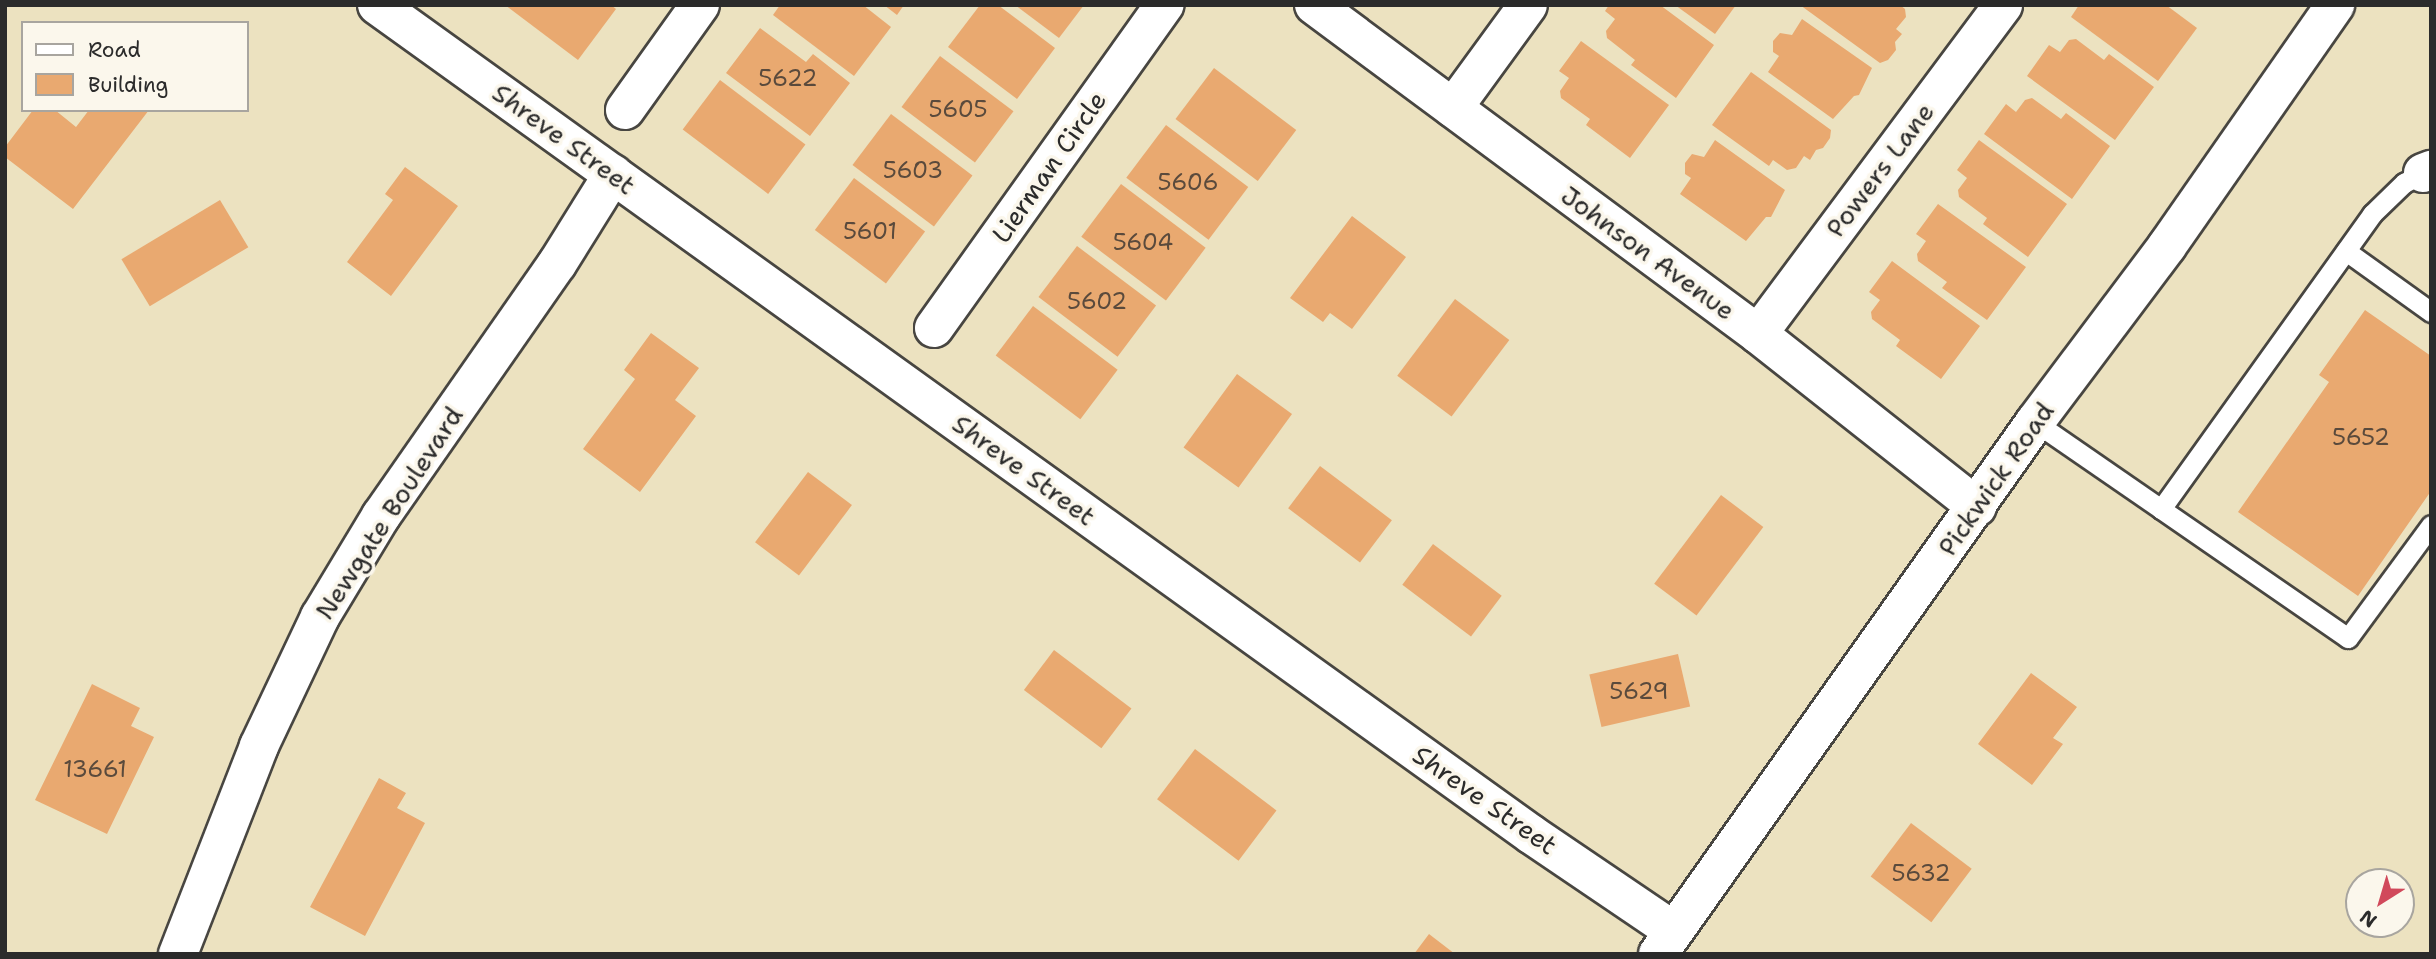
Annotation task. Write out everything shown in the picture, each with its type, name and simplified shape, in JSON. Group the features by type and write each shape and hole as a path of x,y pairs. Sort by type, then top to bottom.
{"street":[{"name":"Shreve Street","path":"377,5 1520,827 1666,942"},
{"path":"625,110 701,5"},
{"name":"Lierman Circle","path":"934,328 1164,5"},
{"name":"Johnson Avenue","path":"1314,5 1758,334 1977,507"},
{"path":"1453,108 1528,5"},
{"name":"Powers Lane","path":"1758,334 2003,5"},
{"name":"Pickwick Road","path":"1666,942 2035,422 2167,246 2335,5"},
{"name":"Newgate Boulevard","path":"178,954 259,746 320,617 381,516 557,264 613,174"}],"lane":[{"path":"2161,509 2346,251 2389,196 2404,183 2427,171"},
{"path":"2346,251 2431,312"},
{"path":"2035,422 2348,638 2431,525"}],"building":[{"path":"505,5 611,5 616,9 578,60"},
{"path":"780,5 863,5 891,27 854,76 773,15"},
{"path":"884,5 904,5 897,15"},
{"path":"980,5 998,5 1055,48 1017,99 948,47"},
{"path":"1015,5 1084,5 1059,38"},
{"path":"1609,5 1660,5 1714,45 1676,98 1631,65 1635,60 1607,38 1606,31 1615,19 1605,11"},
{"path":"1675,5 1736,5 1715,34"},
{"path":"1800,5 1900,5 1905,9 1906,17 1896,29 1902,34 1895,42 1896,50 1888,60 1880,63"},
{"path":"2079,5 2166,5 2197,28 2158,81 2071,17"},
{"path":"1802,19 1872,68 1859,95 1854,96 1833,119 1768,72 1779,56 1773,52 1773,41 1780,33 1792,35"},
{"path":"760,28 806,62 813,54 850,83 810,136 726,73"},
{"path":"2076,39 2104,60 2109,54 2154,87 2115,140 2027,76 2049,45 2060,52 2069,40"},
{"path":"1581,41 1669,105 1630,158 1586,125 1590,119 1561,98 1560,91 1569,78 1559,71"},
{"path":"940,56 1013,111 975,162 901,107"},
{"path":"1214,68 1296,130 1258,181 1175,119"},
{"path":"1751,72 1831,130 1830,138 1823,148 1816,150 1810,160 1804,156 1796,168 1787,170 1773,160 1769,166 1712,125"},
{"path":"720,80 805,144 768,194 683,130"},
{"path":"2032,98 2061,119 2066,113 2110,146 2072,199 1984,134 2006,104 2016,112 2025,100"},
{"path":"31,112 57,112 76,127 87,112 147,112 73,209 5,157 5,147"},
{"path":"891,114 972,175 934,226 852,165"},
{"path":"1166,125 1248,187 1209,240 1126,178"},
{"path":"1715,140 1785,190 1771,217 1766,217 1746,241 1680,194 1691,178 1685,174 1685,163 1692,154 1704,157"},
{"path":"1979,140 2067,204 2028,257 1983,224 1987,218 1959,197 1958,190 1967,178 1957,170"},
{"path":"405,167 458,206 391,296 347,262 393,200 385,194"},
{"path":"854,178 925,232 886,283 815,230"},
{"path":"1121,184 1206,248 1166,301 1081,237"},
{"path":"220,200 248,247 150,306 121,259"},
{"path":"1938,204 2026,267 1987,320 1942,288 1947,282 1918,261 1917,254 1926,241 1916,234"},
{"path":"1352,216 1406,257 1352,329 1330,313 1323,322 1290,298"},
{"path":"1077,246 1156,306 1118,357 1038,297"},
{"path":"1892,261 1980,326 1941,379 1896,346 1900,340 1872,319 1871,312 1880,300 1869,292"},
{"path":"1455,299 1509,340 1452,417 1397,376"},
{"path":"1033,306 1118,370 1080,419 996,356"},
{"path":"2365,310 2431,356 2431,491 2358,596 2238,512 2329,382 2319,375"},
{"path":"651,333 699,368 675,400 696,416 640,492 583,449 635,379 624,370"},
{"path":"1237,374 1292,414 1239,488 1184,448"},
{"path":"1320,466 1392,520 1360,562 1288,508"},
{"path":"808,472 852,505 799,575 755,542"},
{"path":"1721,495 1763,527 1697,616 1654,584"},
{"path":"1433,544 1502,596 1471,636 1402,585"},
{"path":"1054,650 1131,708 1101,748 1024,690"},
{"path":"1678,654 1690,707 1601,727 1589,674"},
{"path":"2031,673 2077,707 2053,738 2063,744 2032,785 1978,744"},
{"path":"92,684 140,708 131,726 154,737 107,834 35,800"},
{"path":"1195,749 1276,810 1239,861 1157,799"},
{"path":"379,778 406,793 397,808 425,823 365,936 310,907"},
{"path":"1911,823 1972,869 1931,922 1871,877"},
{"path":"1429,934 1455,954 1414,954"}]}
